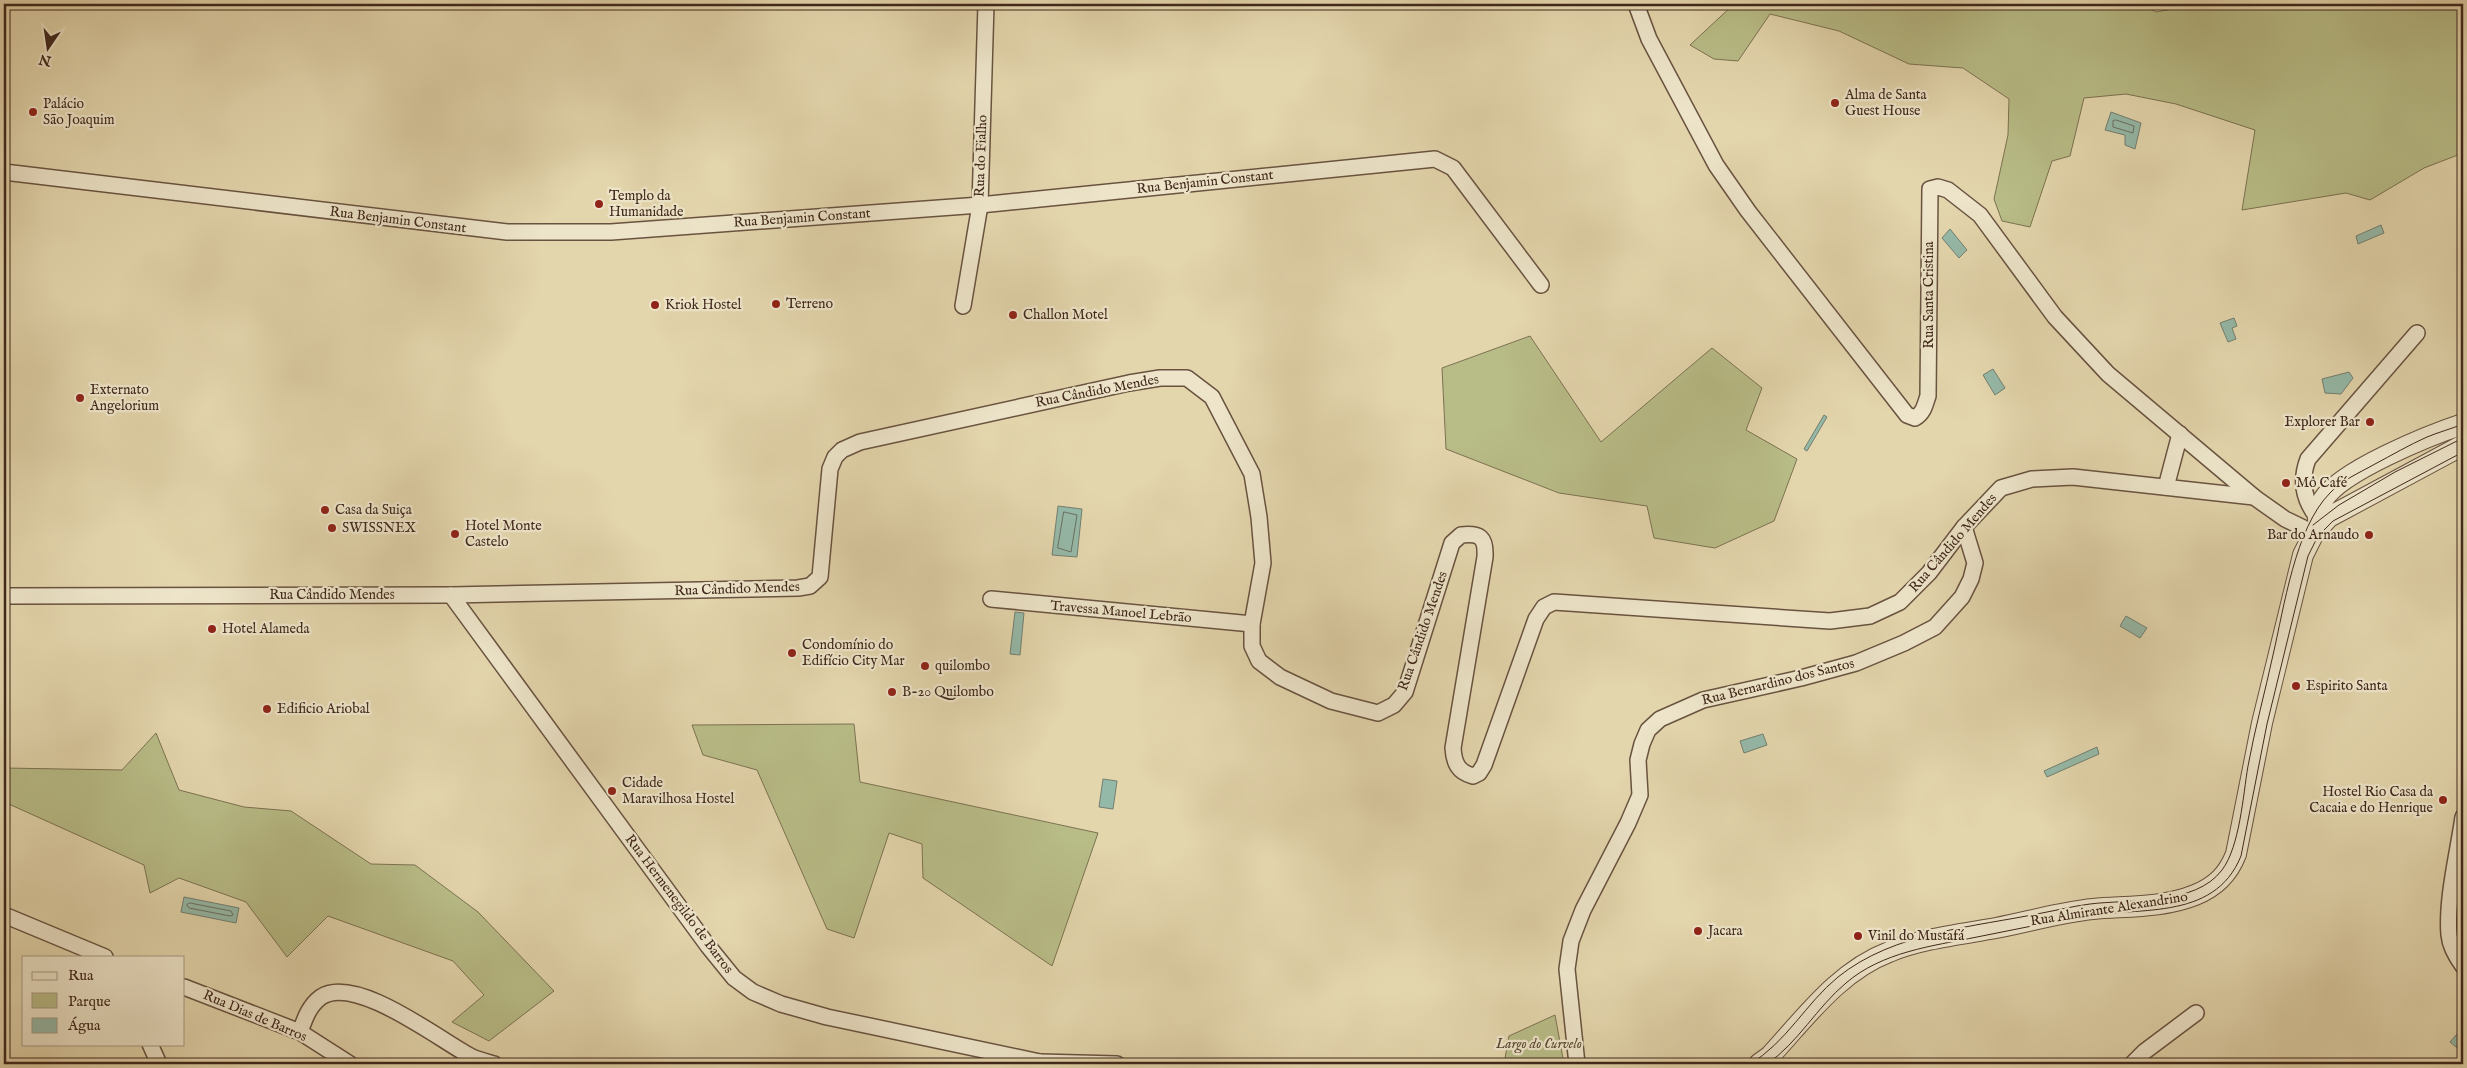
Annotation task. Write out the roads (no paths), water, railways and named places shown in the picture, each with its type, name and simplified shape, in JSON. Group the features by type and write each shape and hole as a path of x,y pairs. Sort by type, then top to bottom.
{"street":[{"name":"Rua do Fialho","path":"963,306 980,205 986,4"},
{"name":"Rua Santa Cristina","path":"1636,4 1649,39 1716,165 1754,218 1907,415 1914,418 1918,416 1924,410 1928,396 1930,189 1938,187 1958,196 1980,216 2055,317 2108,374 2254,497 2285,519 2317,525"},
{"name":"Rua Benjamin Constant","path":"4,172 507,232 611,232 980,205 1435,159 1453,168 1541,285"},
{"path":"2317,525 2307,503 2304,490 2304,476 2308,459 2417,333"},
{"name":"Rua Cândido Mendes","path":"4,596 451,595 778,590 810,586 820,577 830,469 835,457 842,450 860,442 948,422 1129,383 1176,376 1188,378 1212,397 1252,474 1260,517 1263,563 1252,624 1252,646 1259,661 1280,677 1330,701 1378,713 1394,705 1405,692 1452,543 1461,535 1476,534 1481,537 1485,544 1485,557 1453,748 1454,759 1459,769 1473,776 1479,773 1484,765 1536,618 1544,607 1554,602 1830,621 1870,616 1900,602 1929,574 1964,527 2001,488 2032,479 2073,477 2254,497"},
{"name":"Rua Almirante Alexandrino","path":"1759,1064 1770,1056 1842,979 1863,964 1889,951 1944,938 2091,909 2139,906 2182,899 2203,892 2224,877 2236,854 2262,723 2303,554 2317,525 2318,509 2326,495 2347,477 2427,436 2463,424"},
{"path":"2166,487 2180,434"},
{"name":"Rua Almirante Alexandrino","path":"2317,525 2361,498 2463,445"},
{"name":"Rua Bernardino dos Santos","path":"1577,1064 1571,1023 1567,960 1571,941 1583,910 1628,823 1640,795 1638,760 1648,730 1660,719 1703,700 1802,678 1856,663 1904,643 1935,626 1962,597 1971,579 1975,563 1964,527"},
{"name":"Rua Hermenegildo de Barros","path":"451,595 708,946 740,983 753,992 781,1004 827,1017 1040,1063 1117,1064"},
{"name":"Travessa Manoel Lebrão","path":"991,599 1252,624"},
{"path":"2463,817 2450,906 2449,936 2457,958 2463,966"},
{"path":"4,915 102,956"},
{"name":"Rua Dias de Barros","path":"185,987 300,1032 350,1064"},
{"path":"300,1032 311,1006 323,996 344,993 394,1010 473,1057 494,1064"},
{"path":"2132,1064 2144,1052 2196,1013"},
{"path":"151,1046 159,1064"}],"water":[{"path":"2111,112 2141,123 2135,149 2125,145 2125,135 2105,130"},
{"path":"2381,225 2384,233 2358,244 2356,236"},
{"path":"1950,229 1967,250 1959,258 1942,238"},
{"path":"2234,318 2237,326 2232,328 2236,339 2228,342 2220,323"},
{"path":"1993,369 2005,388 1995,395 1983,375"},
{"path":"2349,372 2353,378 2341,394 2325,393 2322,379"},
{"path":"1824,415 1827,417 1807,451 1804,449"},
{"path":"1058,506 1082,509 1077,557 1052,555"},
{"path":"1015,612 1024,613 1020,655 1010,654"},
{"path":"2126,616 2147,628 2140,638 2120,626"},
{"path":"1763,734 1767,745 1744,753 1740,741"},
{"path":"2097,747 2099,754 2047,777 2044,771"},
{"path":"1103,779 1117,781 1113,809 1099,807"},
{"path":"184,897 239,908 236,923 181,912"},
{"path":"2463,1027 2463,1050 2461,1051 2450,1042"}],"tram line":[{"path":"1750,1064 1774,1045 1838,977 1860,962 1884,950 1936,933 2072,907 2160,899 2195,890 2210,882 2222,870 2228,860 2237,834 2248,766 2292,570 2308,526 2318,508 2340,484 2420,440 2463,424"},
{"path":"2313,525 2339,505 2395,472 2463,438"},
{"path":"1767,1064 1788,1046 1846,983 1860,972 1891,957 1925,947 2077,917 2171,907 2193,902 2212,892 2229,877 2241,856 2267,724 2308,556 2318,536 2333,521 2463,452"}],"place":[{"name":"Alma de Santa Guest House","path":"1835,103"},
{"name":"Palácio São Joaquim","path":"33,112"},
{"name":"Templo da Humanidade","path":"599,204"},
{"name":"Terreno","path":"776,304"},
{"name":"Kriok Hostel","path":"655,305"},
{"name":"Challon Motel","path":"1013,315"},
{"name":"Externato Angelorium","path":"80,398"},
{"name":"Explorer Bar","path":"2370,422"},
{"name":"Mô Café","path":"2286,483"},
{"name":"Casa da Suiça","path":"325,510"},
{"name":"SWISSNEX","path":"332,528"},
{"name":"Hotel Monte Castelo","path":"455,534"},
{"name":"Bar do Arnaudo","path":"2369,535"},
{"name":"Hotel Alameda","path":"212,629"},
{"name":"Condomínio do Edifício City Mar","path":"792,653"},
{"name":"quilombo","path":"925,666"},
{"name":"Espirito Santa","path":"2296,686"},
{"name":"B-20 Quilombo","path":"892,692"},
{"name":"Edificio Ariobal","path":"267,709"},
{"name":"Cidade Maravilhosa Hostel","path":"612,791"},
{"name":"Hostel Rio Casa da Cacaia e do Henrique","path":"2443,800"},
{"name":"Jacara","path":"1698,931"},
{"name":"Vinil do Mustafá","path":"1858,936"}],"park label":[{"name":"Largo do Curvelo","path":"1539,1044"}]}
